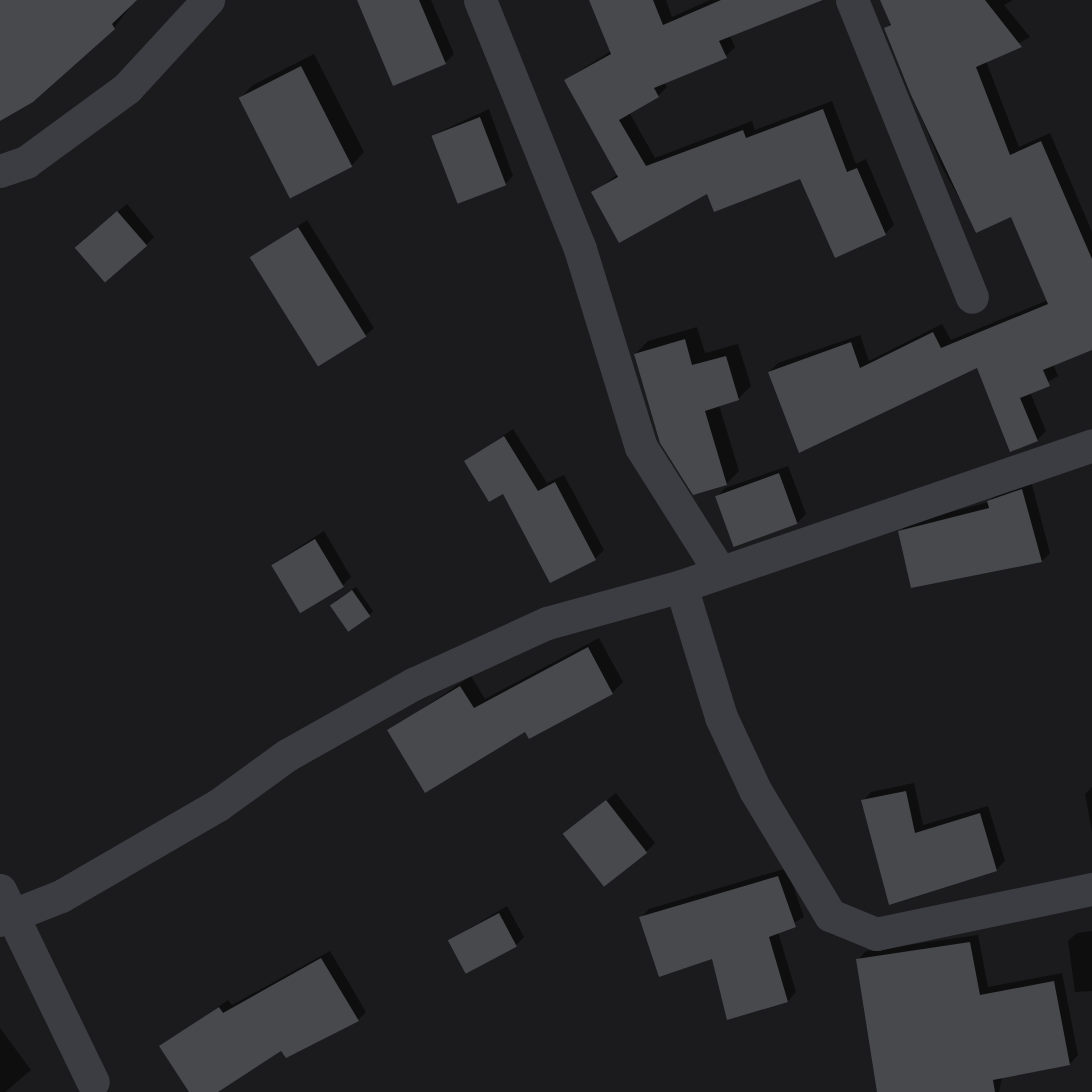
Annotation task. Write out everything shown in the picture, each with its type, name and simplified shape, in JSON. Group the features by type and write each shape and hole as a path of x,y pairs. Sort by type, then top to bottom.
{"street":[{"path":"0,171 26,162 127,88 208,0"},
{"path":"480,0 580,249 641,447 720,572"},
{"path":"852,0 972,297"},
{"path":"93,1082 4,908 61,896 218,805 287,754 413,684 547,623 681,585 1092,445"},
{"path":"681,585 721,717 755,790 830,915 876,934 1092,889"}],"building":[{"path":"0,0 137,0 112,24 115,29 33,102 0,121"},
{"path":"357,0 419,0 446,64 393,86"},
{"path":"589,0 653,0 663,25 721,0 823,0 719,41 727,58 654,88 659,97 619,120 646,166 743,130 746,138 823,109 847,172 857,168 886,235 835,258 800,179 714,212 707,194 619,243 591,192 618,177 564,80 611,54"},
{"path":"880,0 985,0 1022,47 976,67 1010,155 1041,141 1092,259 1092,350 1043,370 1050,386 1020,398 1038,441 1010,452 977,368 799,453 768,372 851,342 860,368 933,332 941,348 1048,304 1011,217 976,233 911,95 884,28 891,25"},
{"path":"301,66 352,167 290,198 239,98"},
{"path":"480,117 506,185 458,204 431,136"},
{"path":"117,211 147,246 105,282 75,248"},
{"path":"298,227 366,336 318,367 250,257"},
{"path":"685,339 692,365 726,356 739,400 705,411 727,485 693,495 660,443 634,354"},
{"path":"504,436 538,491 555,482 596,560 550,583 503,494 489,502 464,461"},
{"path":"779,473 797,524 734,547 715,496"},
{"path":"1022,489 1042,562 911,588 898,531 989,508 987,501"},
{"path":"315,539 344,587 300,613 271,565"},
{"path":"352,590 370,616 348,632 330,605"},
{"path":"588,647 613,694 529,739 525,732 425,793 387,730 460,686 474,708"},
{"path":"906,791 915,833 980,813 997,871 889,905 861,800"},
{"path":"606,800 647,853 604,887 563,834"},
{"path":"778,876 796,927 769,937 788,1002 727,1020 712,959 659,977 639,917"},
{"path":"499,913 517,947 466,974 448,940"},
{"path":"970,942 980,995 1054,981 1070,1065 993,1080 995,1092 877,1092 856,959"},
{"path":"321,958 359,1021 286,1058 281,1051 218,1092 189,1092 159,1046 219,1007 223,1013"}]}
